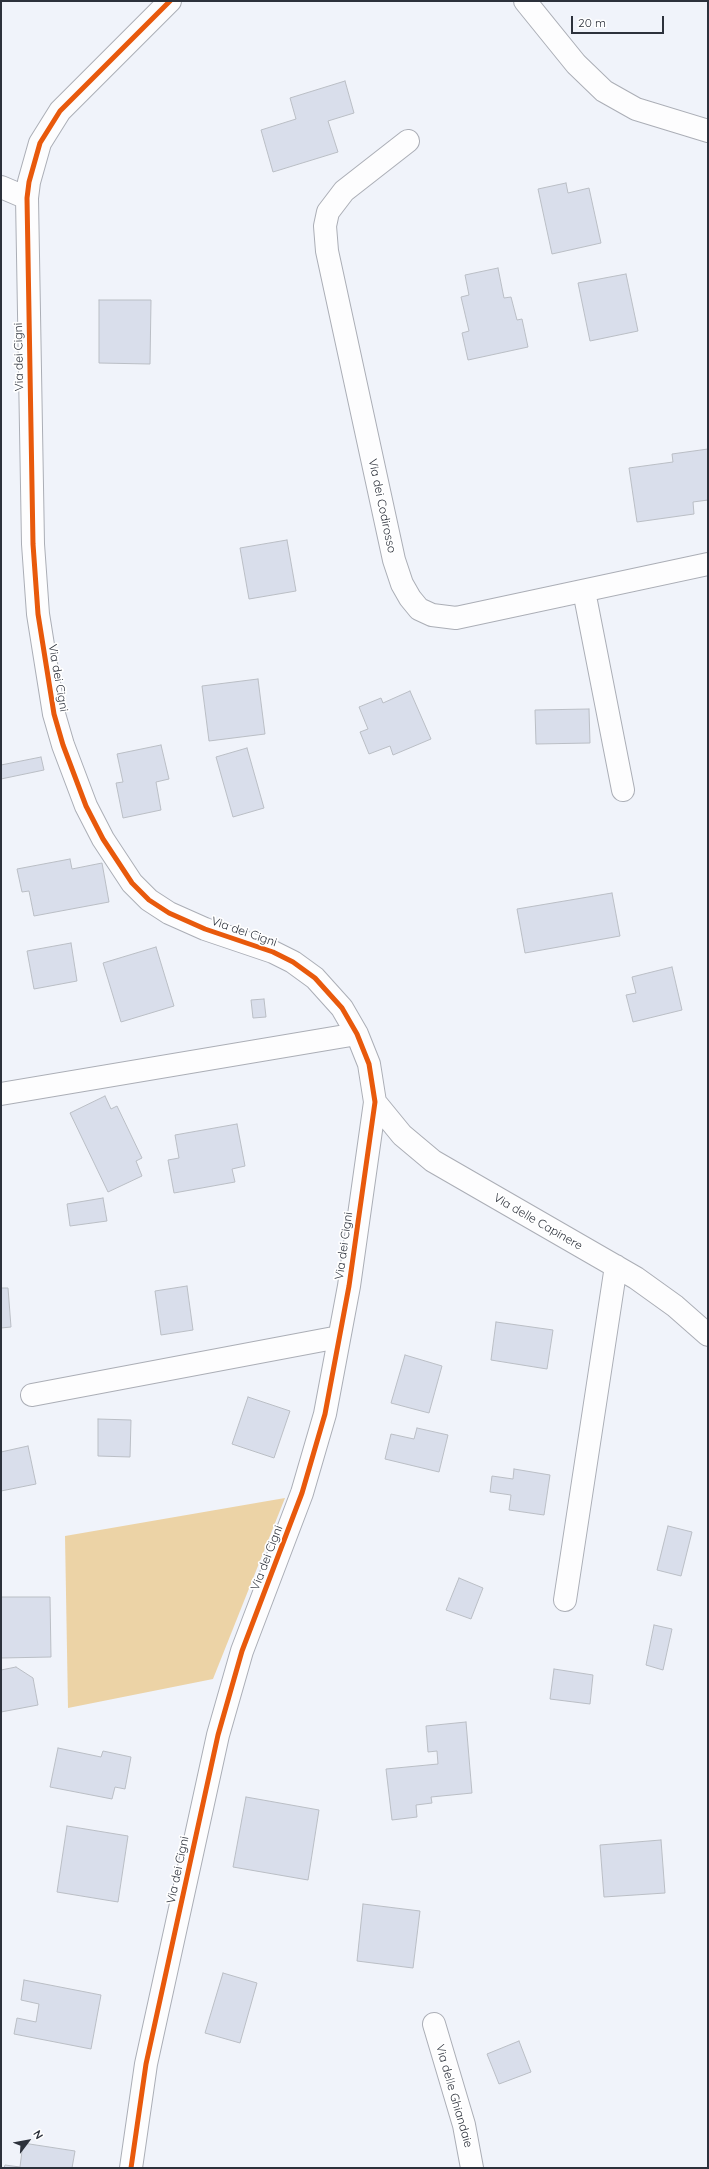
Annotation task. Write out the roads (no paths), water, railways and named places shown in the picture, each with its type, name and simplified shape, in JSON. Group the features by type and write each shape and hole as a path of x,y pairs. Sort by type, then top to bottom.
{"street":[{"name":"Via dei Cigni","path":"132,2168 146,2064 212,1760 229,1693 242,1651 302,1493 314,1454 328,1398 340,1337 375,1102 369,1064 357,1034 342,1008 325,988 304,969 273,952 194,925 148,900 132,883 113,856 95,825 74,777 54,714 44,654 36,589 32,520 27,198 35,156 46,131 53,120 69,100 170,1"},
{"path":"525,1 576,64 604,91 636,109 708,131"},
{"name":"Via dei Codirosso","path":"408,141 344,191 328,212 325,226 327,251 397,570 410,598 419,609 432,615 446,618 469,616 708,564"},
{"path":"1,187 27,198"},
{"path":"584,591 623,790"},
{"path":"1,1094 357,1034"},
{"name":"Via delle Capinere","path":"375,1102 402,1135 433,1161 616,1266 663,1296 708,1335"},
{"path":"566,1600 616,1266"},
{"path":"32,1395 340,1337"},
{"name":"Via delle Ghiandaie","path":"434,2024 464,2125 472,2168"}]}
